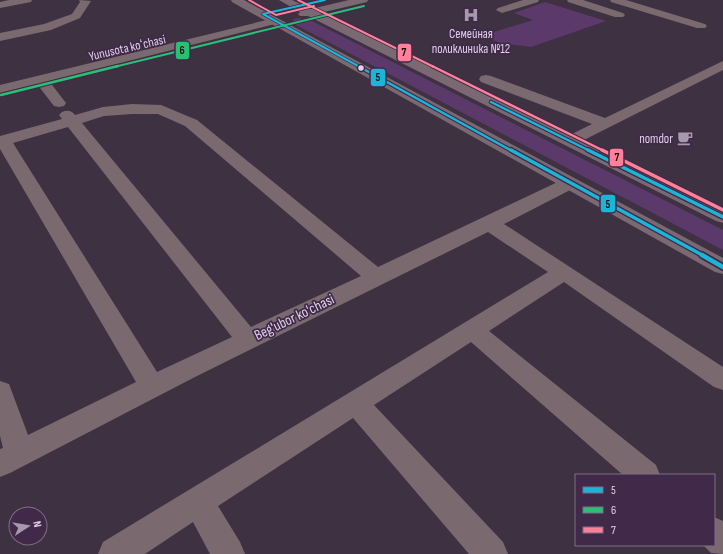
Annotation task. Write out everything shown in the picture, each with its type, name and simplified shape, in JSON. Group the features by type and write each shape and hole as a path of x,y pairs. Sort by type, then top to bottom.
{"main road":[{"path":"236,0 723,267"},
{"path":"284,0 723,217"},
{"name":"Yunusota koʻchasi","path":"269,18 297,6 325,0"},
{"name":"Yunusota koʻchasi","path":"269,18 310,13 363,0"}],"street":[{"path":"0,5 27,0"},
{"path":"0,37 47,27 76,16 86,1 84,0"},
{"path":"502,10 534,0"},
{"path":"572,0 619,15"},
{"path":"615,0 701,26"},
{"name":"Yunusota koʻchasi","path":"0,77 269,18"},
{"name":"Yunusota koʻchasi","path":"0,89 269,18"},
{"path":"570,141 723,65"},
{"path":"40,79 65,113 248,340"},
{"path":"486,79 605,123"},
{"path":"152,387 1,140 65,113 103,112 132,109 161,110 191,123 376,277"},
{"name":"Beg'ubor ko'chasi","path":"10,459 152,387 376,277 490,224 570,183"},
{"path":"490,224 564,272 723,380"},
{"path":"115,554 564,272"},
{"path":"472,330 644,474"},
{"path":"0,392 10,459"},
{"path":"356,403 491,554"},
{"path":"198,501 228,554"},
{"path":"715,534 723,541"}],"shaded area":[{"path":"545,2 606,21 531,47 501,43 481,36 533,20 514,13"},
{"path":"298,18 312,21 723,230 723,250 296,25 293,19"}],"transit line":[{"name":"7","path":"249,0 276,15 314,6"},
{"name":"7","path":"298,0 723,210"},
{"name":"5","path":"263,14 325,0"},
{"name":"6","path":"1,95 364,6"},
{"name":"5","path":"263,14 723,267"},
{"name":"5","path":"491,102 723,217"}],"place":[{"name":"Семейная поликлиника №12","path":"471,15"},
{"name":"nomdor","path":"685,138"}]}
